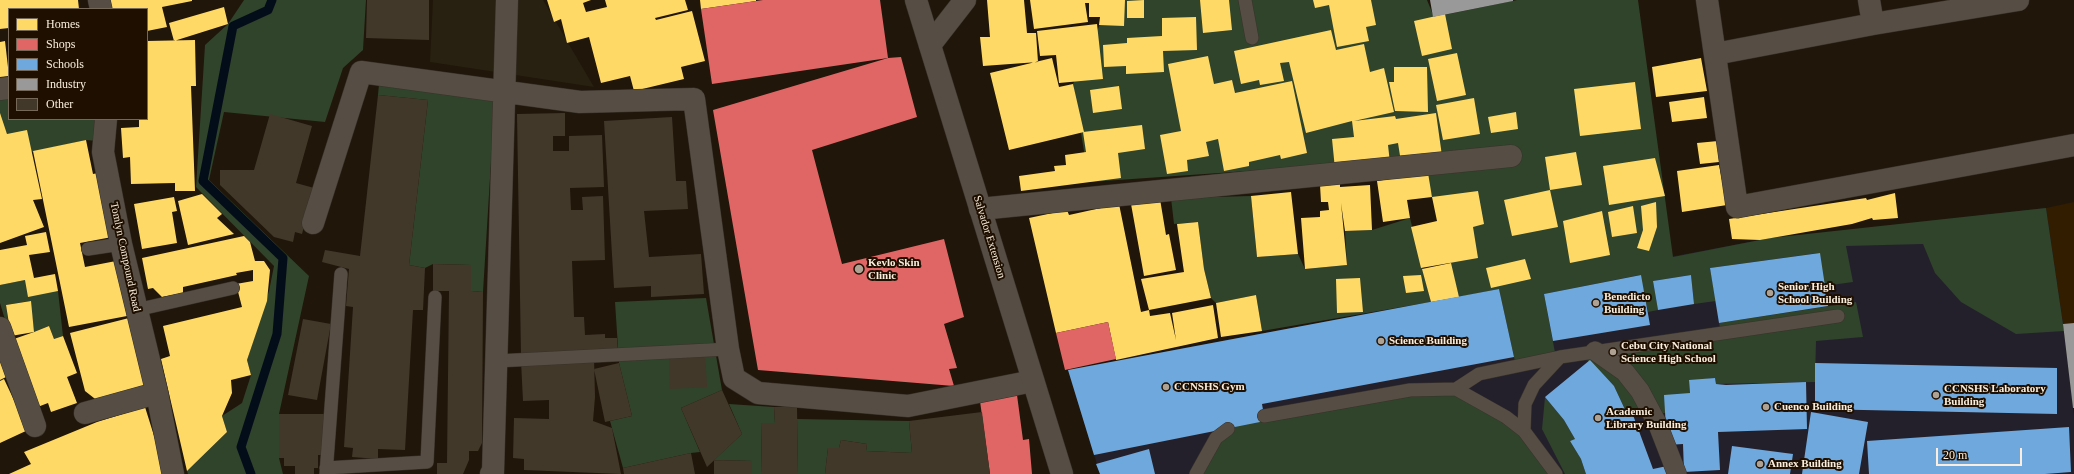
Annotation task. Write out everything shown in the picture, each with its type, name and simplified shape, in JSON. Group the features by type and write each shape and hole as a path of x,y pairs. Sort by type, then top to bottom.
{"street":[{"path":"491,474 493,472 497,361 507,0"},
{"name":"Salvador Extension","path":"916,0 1062,474"},
{"path":"930,45 965,0"},
{"path":"1707,0 1737,207 2074,145"},
{"path":"1868,0 1873,24"},
{"path":"1715,54 1873,24 2018,0"},
{"path":"313,223 361,72 580,102 694,99 728,349 734,378 758,393 908,406 1033,381"},
{"name":"Tomlyn Compound Road","path":"106,120 103,152 121,244 157,393 173,474"},
{"path":"980,208 1511,156"},
{"path":"0,328 35,426"},
{"path":"1595,351 1625,372 1640,391 1664,439 1677,474"},
{"path":"85,414 157,393"}],"lane":[{"path":"1245,0 1252,38"},
{"path":"88,249 121,244"},
{"path":"341,274 326,471 427,462 435,297"},
{"path":"136,310 233,288"},
{"path":"1456,389 1479,374 1560,357 1838,316"},
{"path":"497,361 728,349"},
{"path":"1524,432 1525,404 1534,385 1560,357"},
{"path":"1264,416 1410,390 1456,389 1506,417 1524,432 1556,474"},
{"path":"1196,474 1216,438 1228,429"}],"shaded area":[{"path":"433,0 543,0 594,87 430,62"},
{"path":"2074,202 2074,323 2063,324 2046,208"},
{"name":"Cebu City National Science High School","path":"2046,208 2063,324 2074,415 2074,474 1100,474 1068,370 1760,240"}],"green space":[{"path":"244,0 366,0 363,50 343,68 325,122 224,112 209,180 309,276 279,414 279,458 283,474 188,474 187,471 227,432 222,416 242,403 251,375 247,360 269,291 274,266 196,187 205,45 228,24"},
{"path":"1111,0 1427,0 1434,17 1517,0 1638,0 1673,257 1770,238 2046,208 2064,331 2016,334 1961,302 1935,273 1923,244 1846,246 1853,282 1824,286 1819,253 1710,268 1716,301 1694,304 1691,275 1653,281 1658,310 1648,312 1640,275 1544,294 1556,358 1516,366 1499,289 1459,297 1422,159 1089,182 1073,84"},
{"path":"379,84 495,97 483,292 471,291 471,265 433,264 425,268 409,265 428,100 378,95"},
{"path":"0,97 8,97 8,120 99,120 97,141 86,140 32,152 7,134 0,116"},
{"path":"1251,196 1257,257 1298,254 1305,269 1347,265 1345,231 1372,230 1410,218 1431,302 1262,331 1256,295 1216,303 1211,298 1204,269 1198,222 1174,224 1171,198"},
{"path":"25,280 58,291 63,336 54,339 49,326 34,332 30,301 6,305 11,340 0,303 0,285"},
{"path":"706,298 722,390 681,408 700,452 623,468 610,421 632,416 619,363 615,302"},
{"path":"1856,302 1863,337 1816,341 1815,382 1716,384 1715,378 1689,381 1690,393 1665,413 1628,416 1614,386 1580,353 1721,332 1719,323"},
{"path":"1456,389 1506,417 1557,474 1196,474 1228,429 1264,416"},
{"path":"1545,397 1564,420 1575,439 1570,441 1581,459 1586,474 1565,474 1542,429"},
{"path":"729,404 774,407 775,423 761,424 762,474 752,474 752,461 714,460 742,434"},
{"path":"797,419 909,421 912,453 866,451 867,444 841,440 839,448 828,448 825,474 798,474"}],"building: Homes":[{"path":"0,0 78,0 79,8 8,8 8,28 0,29"},
{"path":"109,0 192,0 162,7 167,27 148,31 148,8 111,8"},
{"path":"547,0 591,0 583,3 586,12 607,7 605,0 685,0 688,10 655,18 656,20 692,11 705,61 681,67 684,79 634,91 630,76 601,83 589,37 567,43 561,19 554,22"},
{"path":"700,0 756,0 756,1 701,9"},
{"path":"987,0 1024,0 1027,33 1036,33 1038,62 983,66 980,37 990,37"},
{"path":"1030,0 1125,0 1124,26 1099,25 1100,17 1089,17 1089,3 1085,3 1088,22 1034,29"},
{"path":"1144,0 1144,18 1127,18 1127,1"},
{"path":"1200,0 1229,0 1232,30 1203,33"},
{"path":"1313,0 1371,0 1376,25 1366,27 1369,41 1337,47 1329,5 1315,8"},
{"path":"224,7 228,24 174,41 169,23"},
{"path":"1445,14 1452,49 1422,56 1414,21"},
{"path":"1196,17 1197,50 1163,51 1164,72 1126,74 1126,66 1104,67 1103,45 1127,43 1127,38 1162,36 1162,18"},
{"path":"1097,24 1103,79 1059,83 1056,55 1040,56 1037,31"},
{"path":"1331,30 1336,50 1364,44 1370,72 1384,68 1394,112 1354,121 1395,116 1396,119 1436,113 1442,156 1401,162 1398,143 1388,145 1390,163 1335,169 1332,139 1354,137 1352,121 1306,133 1289,62 1280,63 1284,81 1260,85 1259,80 1241,84 1234,51"},
{"path":"195,40 196,86 191,86 195,191 175,191 175,183 131,184 130,157 123,158 121,128 139,127 139,120 148,120 148,41"},
{"path":"5,41 8,76 0,77 0,42"},
{"path":"1457,53 1466,95 1437,101 1428,59"},
{"path":"1208,56 1214,84 1232,80 1235,93 1292,81 1307,153 1281,159 1280,155 1249,162 1249,166 1224,171 1218,139 1206,142 1209,156 1187,160 1188,171 1167,174 1160,135 1181,131 1168,64"},
{"path":"1052,58 1059,87 1073,84 1084,132 1009,150 990,73"},
{"path":"1701,58 1707,91 1656,97 1652,67"},
{"path":"1394,67 1427,67 1428,112 1395,111 1389,82 1394,82"},
{"path":"870,71 884,119 799,144 828,242 777,257 733,111"},
{"path":"1635,82 1641,129 1580,136 1574,89"},
{"path":"1119,86 1122,109 1093,113 1090,90"},
{"path":"1704,97 1707,118 1672,122 1669,102"},
{"path":"1474,98 1480,134 1443,140 1436,105"},
{"path":"1516,112 1518,129 1491,133 1488,117"},
{"path":"0,113 7,134 27,130 42,199 33,200 44,227 0,243"},
{"path":"1142,125 1145,149 1118,153 1121,178 1021,191 1019,176 1055,171 1054,166 1066,165 1065,155 1086,152 1083,132"},
{"path":"86,140 93,174 98,173 112,237 80,243 85,267 116,261 127,316 69,327 33,151"},
{"path":"1718,141 1719,162 1700,164 1697,143"},
{"path":"1576,152 1582,185 1550,190 1545,157"},
{"path":"1655,158 1665,196 1609,205 1603,166"},
{"path":"1719,165 1727,205 1682,212 1677,171"},
{"path":"1428,173 1432,197 1407,200 1410,218 1383,222 1377,181"},
{"path":"1340,183 1340,187 1370,185 1372,230 1345,231 1341,203 1347,265 1305,269 1301,218 1320,217 1320,211 1329,210 1328,202 1321,202 1320,185"},
{"path":"1550,190 1558,227 1512,236 1504,200"},
{"path":"1478,191 1484,224 1473,227 1478,258 1421,268 1411,227 1437,221 1432,197"},
{"path":"1291,192 1298,254 1257,257 1251,196"},
{"path":"1895,193 1898,218 1873,220 1872,218 1852,224 1760,240 1732,239 1729,219 1866,198 1867,200"},
{"path":"202,194 222,214 217,218 234,234 188,245 178,201"},
{"path":"174,197 177,211 172,212 177,243 142,249 134,204"},
{"path":"1160,199 1166,235 1169,234 1176,270 1144,276 1131,204"},
{"path":"1656,202 1657,227 1649,251 1637,248 1643,230 1641,206"},
{"path":"1119,204 1141,312 1149,310 1150,316 1170,313 1176,340 1172,313 1213,305 1218,338 1116,360 1108,322 1056,333 1029,218 1067,210 1069,215"},
{"path":"1633,206 1637,233 1612,237 1608,212"},
{"path":"1602,211 1610,255 1570,263 1563,221"},
{"path":"1198,222 1204,269 1211,298 1149,310 1141,279 1184,272 1177,224"},
{"path":"46,232 50,252 29,255 34,278 55,274 58,291 28,297 25,280 0,285 0,250 27,245 25,236"},
{"path":"244,236 250,242 255,261 264,261 270,270 267,301 247,360 251,375 231,380 232,393 222,416 227,432 187,471 161,359 170,356 163,326 242,307 236,284 253,281 253,270 183,287 183,293 162,297 153,288 148,289 142,258"},
{"path":"1525,259 1531,279 1491,288 1486,268"},
{"path":"1451,263 1459,297 1431,302 1422,269"},
{"path":"926,270 940,322 770,365 757,313"},
{"path":"1421,275 1424,291 1406,293 1403,276"},
{"path":"1360,278 1363,312 1337,313 1336,279"},
{"path":"1256,295 1262,331 1221,337 1216,303"},
{"path":"31,301 34,332 11,336 6,305"},
{"path":"129,318 146,385 138,392 99,402 85,391 70,333"},
{"path":"49,326 54,339 63,336 77,373 67,377 77,403 51,412 48,403 35,408 11,340"},
{"path":"0,352 6,377 0,380"},
{"path":"4,379 28,430 0,443 0,381"},
{"path":"145,407 166,474 9,474 31,464 24,452 97,422"}],"building: Shops":[{"path":"763,0 880,0 888,58 712,84 701,9"},
{"path":"901,57 917,117 812,150 842,264 944,239 964,317 944,324 957,368 949,369 954,386 758,370 713,110 888,58"},
{"path":"1108,322 1116,359 1065,370 1056,333"},
{"path":"1017,395 1023,440 1029,439 1032,474 990,474 980,401"}],"building: Schools":[{"name":"Senior High School Building","path":"1820,253 1828,306 1719,323 1710,268"},
{"name":"Benedicto Building","path":"1641,275 1650,325 1553,341 1544,294"},
{"path":"1691,275 1694,304 1658,310 1653,281"},
{"path":"1499,289 1514,357 1262,404 1265,421 1094,455 1068,370"},
{"name":"Academic Library Building","path":"1590,360 1614,386 1628,416 1633,415 1653,469 1667,466 1672,474 1586,474 1581,459 1570,441 1575,439 1564,420 1545,397"},
{"name":"CCNSHS Laboratory Building","path":"1815,363 2057,368 2057,414 1815,409"},
{"path":"1715,378 1716,384 1726,385 1806,382 1807,429 1718,432 1720,470 1684,472 1683,444 1667,445 1664,395 1690,393 1689,380"},
{"path":"1811,412 1868,422 1859,474 1802,474"},
{"path":"2069,427 2071,472 2045,474 1869,474 1867,441"},
{"name":"Annex Building","path":"1732,446 1793,454 1790,474 1728,474"},
{"path":"1149,449 1155,474 1100,474 1096,464"}],"building: Industry":[{"path":"1430,0 1513,0 1513,1 1433,17"},
{"path":"2074,323 2074,408 2073,408 2063,324"}],"building: Other":[{"path":"367,0 429,0 429,40 366,38"},
{"path":"378,95 428,100 409,265 425,268 423,310 413,310 405,450 378,449 378,459 352,457 353,448 344,447 353,307 346,306 349,269 322,262 325,250 360,256"},
{"path":"565,113 565,136 553,136 553,151 569,151 569,136 602,135 604,187 570,188 571,210 583,210 582,197 603,196 605,260 572,261 574,317 584,317 585,335 605,334 605,338 617,338 618,352 521,355 517,114"},
{"path":"270,114 312,126 296,183 314,188 302,234 295,232 293,242 274,237 220,185 220,170 254,170"},
{"path":"672,117 676,181 686,181 688,209 644,211 649,257 701,254 704,294 651,297 651,286 614,288 604,121"},
{"path":"433,264 471,265 471,291 483,292 482,443 478,451 469,451 469,460 463,474 437,474 437,463 447,463 449,291 433,291"},
{"path":"303,319 331,324 317,400 288,395"},
{"path":"705,353 707,387 670,389 669,355"},
{"path":"594,358 595,397 593,421 612,428 621,474 524,470 524,459 513,458 514,418 549,419 549,400 523,401 521,361"},
{"path":"619,363 632,416 605,422 594,369"},
{"path":"722,390 742,434 707,467 681,408"},
{"path":"774,407 797,407 798,474 762,474 761,423 775,423"},
{"path":"982,412 990,474 825,474 828,448 839,448 841,440 867,444 866,451 912,453 909,421"},
{"path":"279,414 325,414 325,455 318,455 318,468 314,468 314,474 295,474 295,466 284,466 284,458 279,458"},
{"path":"691,453 695,474 624,474 623,468"},
{"path":"714,460 752,461 752,474 714,474"}],"waterway":[{"path":"251,474 241,447 277,334 283,258 203,181 233,26 268,10 272,0"}],"place":[{"name":"Kevlo Skin Clinic","path":"859,269"},
{"name":"Senior High School Building","path":"1770,293"},
{"name":"Benedicto Building","path":"1596,303"},
{"name":"Science Building","path":"1381,341"},
{"name":"Cebu City National Science High School","path":"1613,352"},
{"name":"CCNSHS Gym","path":"1166,387"},
{"name":"CCNSHS Laboratory Building","path":"1936,395"},
{"name":"Cuenco Building","path":"1766,407"},
{"name":"Academic Library Building","path":"1598,418"},
{"name":"Annex Building","path":"1760,464"}]}
